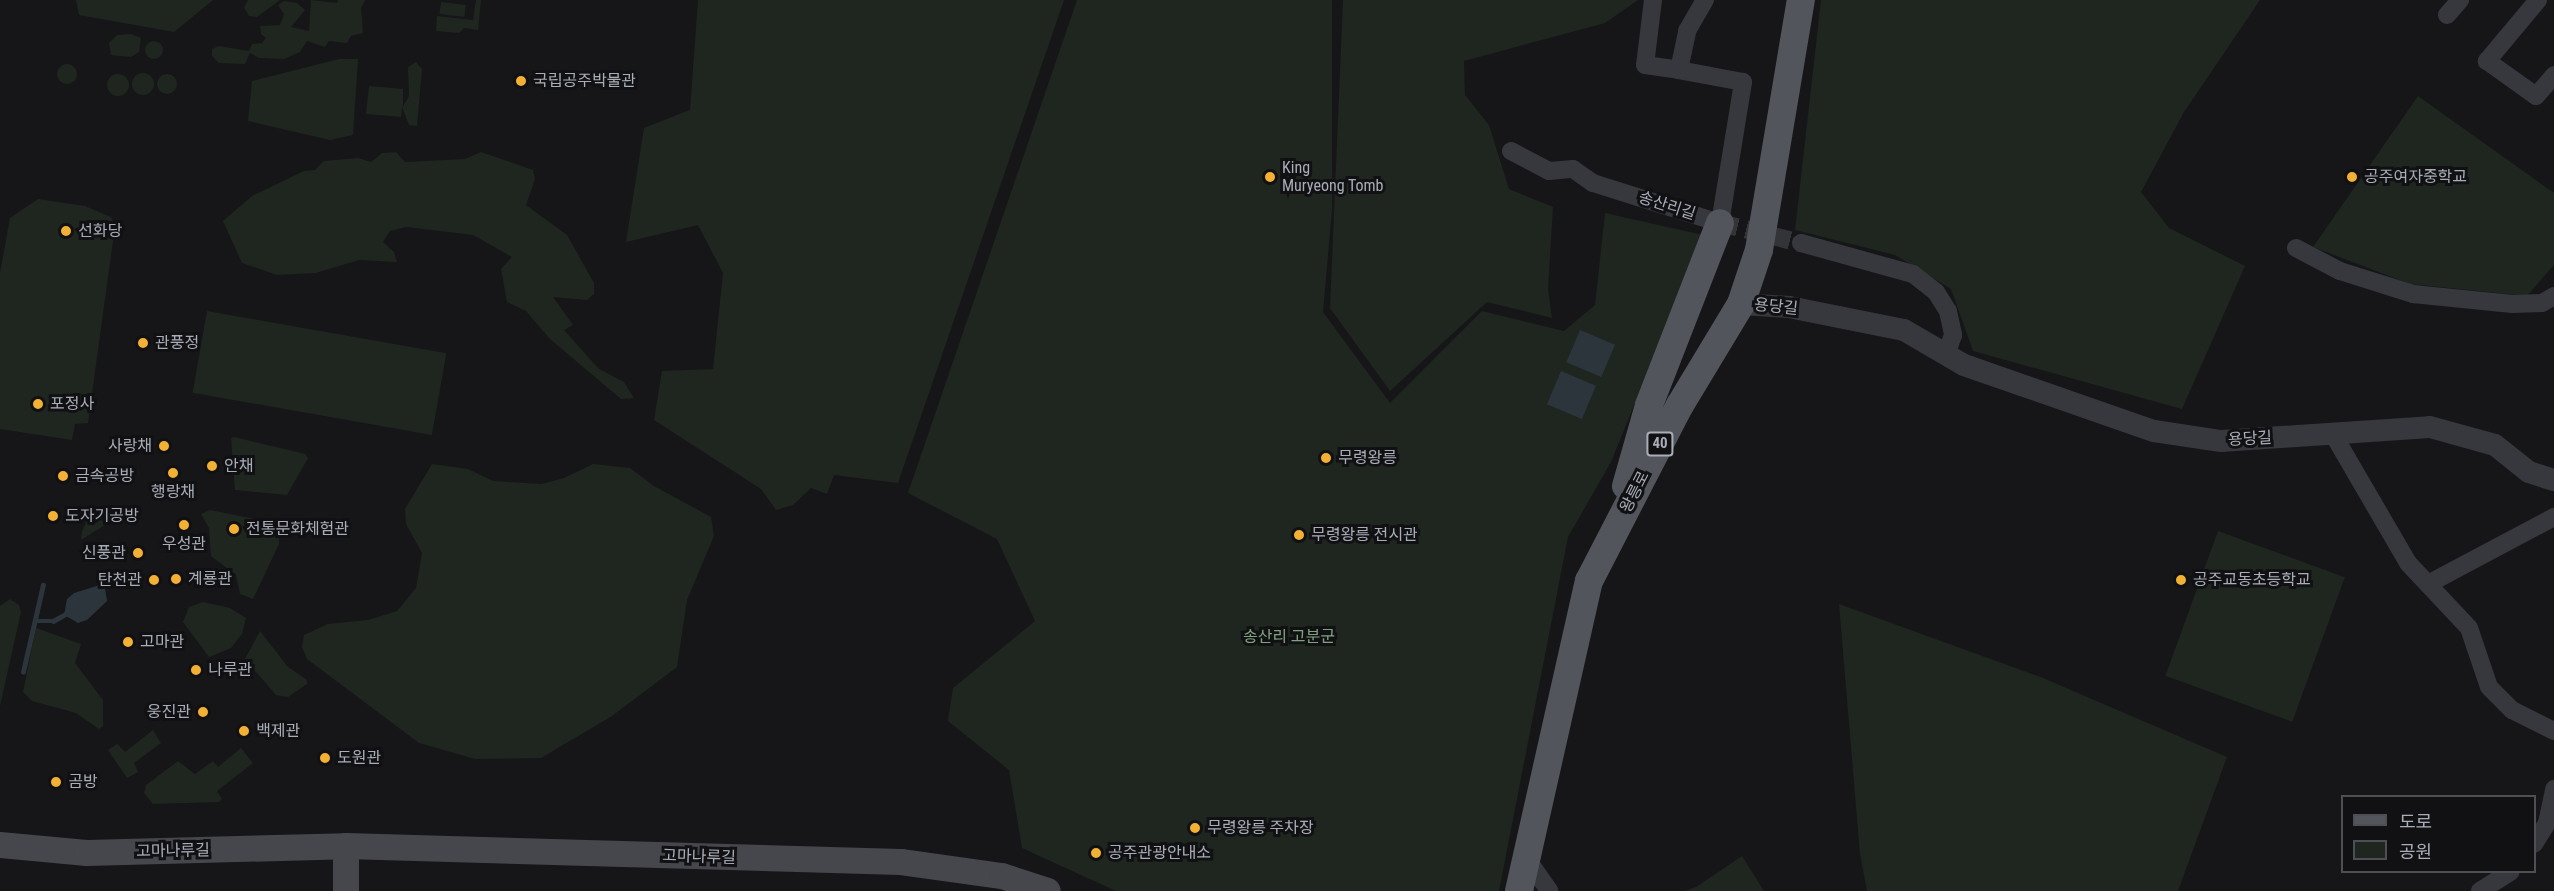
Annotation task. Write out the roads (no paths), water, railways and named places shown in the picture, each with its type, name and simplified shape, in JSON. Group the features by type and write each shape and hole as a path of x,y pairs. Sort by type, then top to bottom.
{"main road":[{"name":"왕릉로","path":"1519,891 1589,581 1680,405 1741,304 1759,250 1801,0"},
{"path":"1619,522 1629,466 1644,421 1719,223"},
{"name":"고마나루길","path":"0,845 87,853 346,846 901,862 1002,876 1048,891"},
{"path":"346,846 346,891"}],"street":[{"path":"1653,0 1645,65 1743,82 1719,223"},
{"path":"1679,70 1687,31 1705,0"},
{"path":"2447,15 2460,0"},
{"path":"2538,0 2487,61 2536,96 2554,75"},
{"name":"송산리길","path":"1511,151 1549,171 1574,169 1593,183 1719,223"},
{"path":"1801,243 1913,274 1936,292 1948,311 1953,335 1946,355"},
{"path":"2296,248 2340,271 2413,294 2513,304 2548,299 2554,317"},
{"name":"용당길","path":"1741,304 1789,307 1904,330 1946,355 2154,431 2221,441 2430,427 2463,433 2495,445 2529,472 2554,480"},
{"path":"2333,434 2408,562 2469,628 2489,687 2512,710 2554,731"},
{"path":"2428,584 2554,517"},
{"path":"2536,843 2551,824 2554,789"},
{"path":"1527,859 1549,891"},
{"path":"2480,891 2509,873"}],"waterway":[{"path":"23,672 43,585"},
{"path":"35,621 53,621 64,615"}],"tunnel":[{"path":"1720,223 1801,243"}],"place":[{"name":"국립공주박물관","path":"521,81"},
{"name":"King Muryeong Tomb","path":"1270,177"},
{"name":"공주여자중학교","path":"2352,177"},
{"name":"선화당","path":"66,231"},
{"name":"관풍정","path":"143,343"},
{"name":"포정사","path":"38,404"},
{"name":"사랑채","path":"164,446"},
{"name":"무령왕릉","path":"1326,458"},
{"name":"안채","path":"212,466"},
{"name":"행랑채","path":"173,473"},
{"name":"금속공방","path":"63,476"},
{"name":"도자기공방","path":"53,516"},
{"name":"우성관","path":"184,525"},
{"name":"전통문화체험관","path":"234,529"},
{"name":"무령왕릉 전시관","path":"1299,535"},
{"name":"신풍관","path":"138,553"},
{"name":"계룡관","path":"176,579"},
{"name":"탄천관","path":"154,580"},
{"name":"공주교동초등학교","path":"2181,580"},
{"name":"고마관","path":"128,642"},
{"name":"나루관","path":"196,670"},
{"name":"웅진관","path":"203,712"},
{"name":"백제관","path":"244,731"},
{"name":"도원관","path":"325,758"},
{"name":"곰방","path":"56,782"},
{"name":"무령왕릉 주차장","path":"1195,828"},
{"name":"공주관광안내소","path":"1096,853"}],"park label":[{"name":"송산리 고분군","path":"1289,637"}]}
